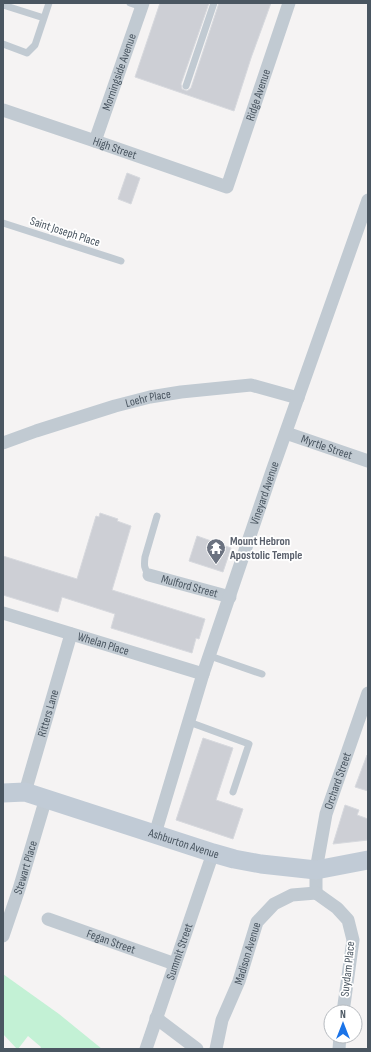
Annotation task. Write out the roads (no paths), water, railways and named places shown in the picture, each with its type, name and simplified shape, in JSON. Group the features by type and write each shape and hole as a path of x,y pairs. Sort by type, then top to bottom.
{"main road":[{"name":"Ashburton Avenue","path":"3,793 25,792 213,853 260,864 316,870 368,860"}],"street":[{"name":"Ridge Avenue","path":"227,186 289,3"},
{"name":"Morningside Avenue","path":"95,141 138,4"},
{"name":"High Street","path":"3,110 227,186"},
{"name":"Vineyard Avenue","path":"155,834 203,674 368,200"},
{"name":"Loehr Place","path":"3,443 115,406 150,397 181,392 251,385 298,398"},
{"name":"Myrtle Street","path":"286,433 368,462"},
{"name":"Mulford Street","path":"149,575 230,597"},
{"name":"Whelan Place","path":"3,613 203,674"},
{"name":"Ritters Lane","path":"25,792 71,634"},
{"name":"Orchard Street","path":"316,870 326,814 363,722 368,693"},
{"name":"Stewart Place","path":"3,936 19,889 46,798"},
{"name":"Summit Street","path":"146,1049 213,853"},
{"path":"316,870 316,892"},
{"name":"Suydam Place","path":"316,892 337,908 348,920 353,940 344,1004"},
{"name":"Madison Avenue","path":"216,1049 222,1020 239,981 257,922 274,904 292,895 316,892"},
{"name":"Fegan Street","path":"48,919 175,964"},
{"path":"156,1018 197,1049"}],"lane":[{"path":"3,44 27,53 35,45 49,3"},
{"path":"186,86 214,3"},
{"path":"3,5 44,18"},
{"name":"Saint Joseph Place","path":"3,223 121,261"},
{"path":"149,575 146,570 145,557 156,516"},
{"path":"210,656 262,674"},
{"path":"189,722 249,744 233,792"}],"place":[{"name":"Mount Hebron Apostolic Temple","path":"216,565"}]}
